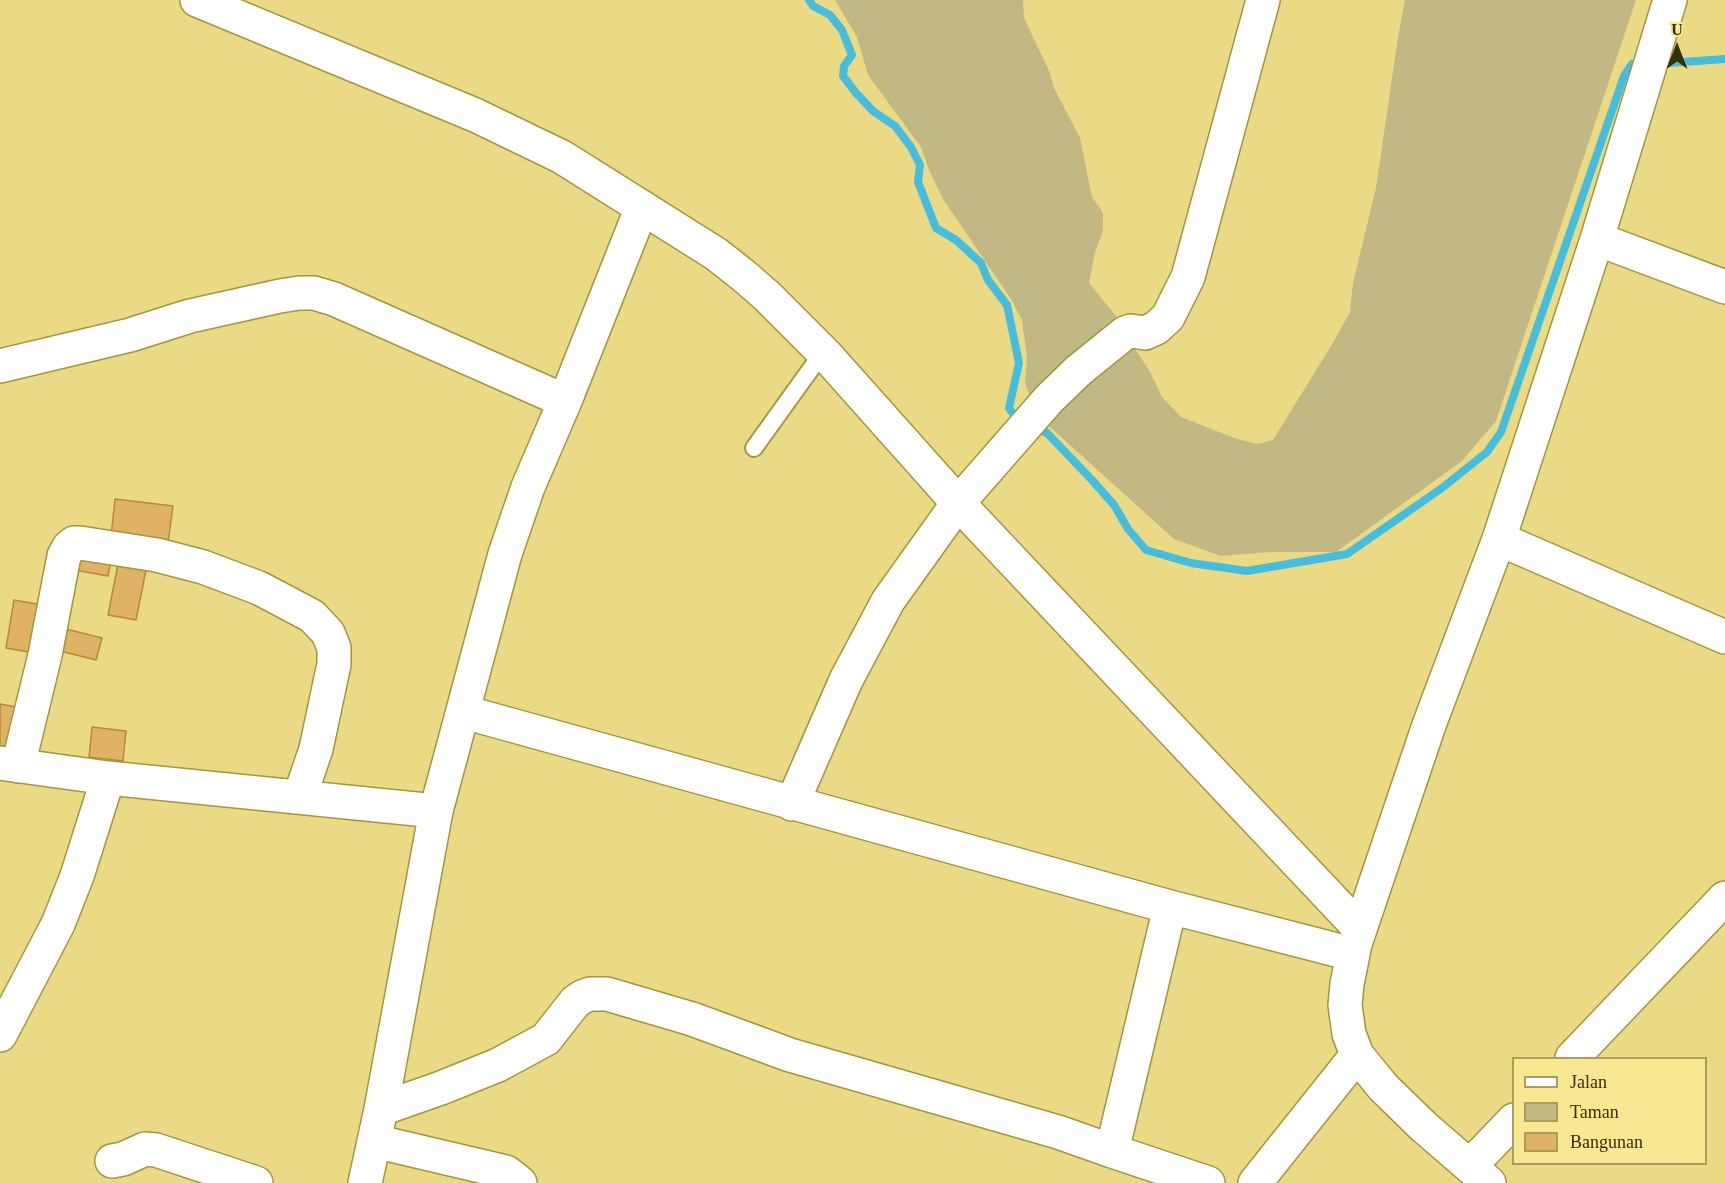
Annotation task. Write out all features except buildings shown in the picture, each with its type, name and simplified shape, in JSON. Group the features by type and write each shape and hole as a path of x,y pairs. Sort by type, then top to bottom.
{"street":[{"path":"792,804 846,680 888,601 969,490 1079,370 1125,333 1131,331 1145,333 1156,328 1168,317 1188,277 1263,0"},
{"path":"1512,1123 1479,1175 1383,1087 1357,1055 1349,1034 1345,1005 1356,942 1429,725 1499,539 1597,239 1670,0"},
{"path":"210,2 475,115 562,157 716,254 744,276 969,490 1356,942"},
{"path":"365,1183 381,1109 436,811 514,524 642,207"},
{"path":"1597,239 1725,287"},
{"path":"0,366 130,335 190,316 298,292 314,293 334,299 565,401"},
{"path":"1499,539 1725,637"},
{"path":"300,796 316,749 334,664 334,648 328,633 312,616 259,588 203,567 157,555 80,543 74,543 69,547 64,556 45,655 9,764 108,778 436,811"},
{"path":"464,712 1170,907 1356,942"},
{"path":"0,1035 58,924 77,876 108,778"},
{"path":"1574,1057 1725,898"},
{"path":"1112,1151 1170,907"},
{"path":"381,1109 441,1088 508,1060 546,1038 575,1002 582,997 590,994 607,994 692,1019 790,1055 1058,1132 1208,1183"},
{"path":"1254,1183 1357,1055"},
{"path":"374,1141 506,1172 520,1183"},
{"path":"112,1161 123,1159 145,1149 156,1150 256,1183"}],"lane":[{"path":"754,448 823,352"}],"green space":[{"path":"835,0 1023,0 1024,18 1050,73 1054,88 1080,138 1092,197 1103,213 1103,231 1095,252 1089,283 1121,322 1031,399 1025,383 1027,358 1022,320 1011,299 943,199 921,147 868,75 857,37"},
{"path":"1405,0 1636,0 1496,421 1462,461 1336,552 1271,552 1221,556 1174,539 1041,419 1129,340 1150,372 1162,397 1181,417 1237,439 1258,444 1273,440 1350,312 1353,283 1376,188"}],"waterway":[{"path":"809,0 813,6 830,15 842,30 852,55 844,66 843,76 873,111 895,126 911,147 920,165 918,182 936,228 956,240 981,263 988,280 1007,305 1019,363 1009,408 1019,422"},
{"path":"1668,63 1725,59"},
{"path":"1034,427 1047,433 1092,480 1114,505 1128,529 1146,550 1191,563 1247,571 1347,554 1442,488 1487,452 1501,432 1624,76 1632,64"}]}
